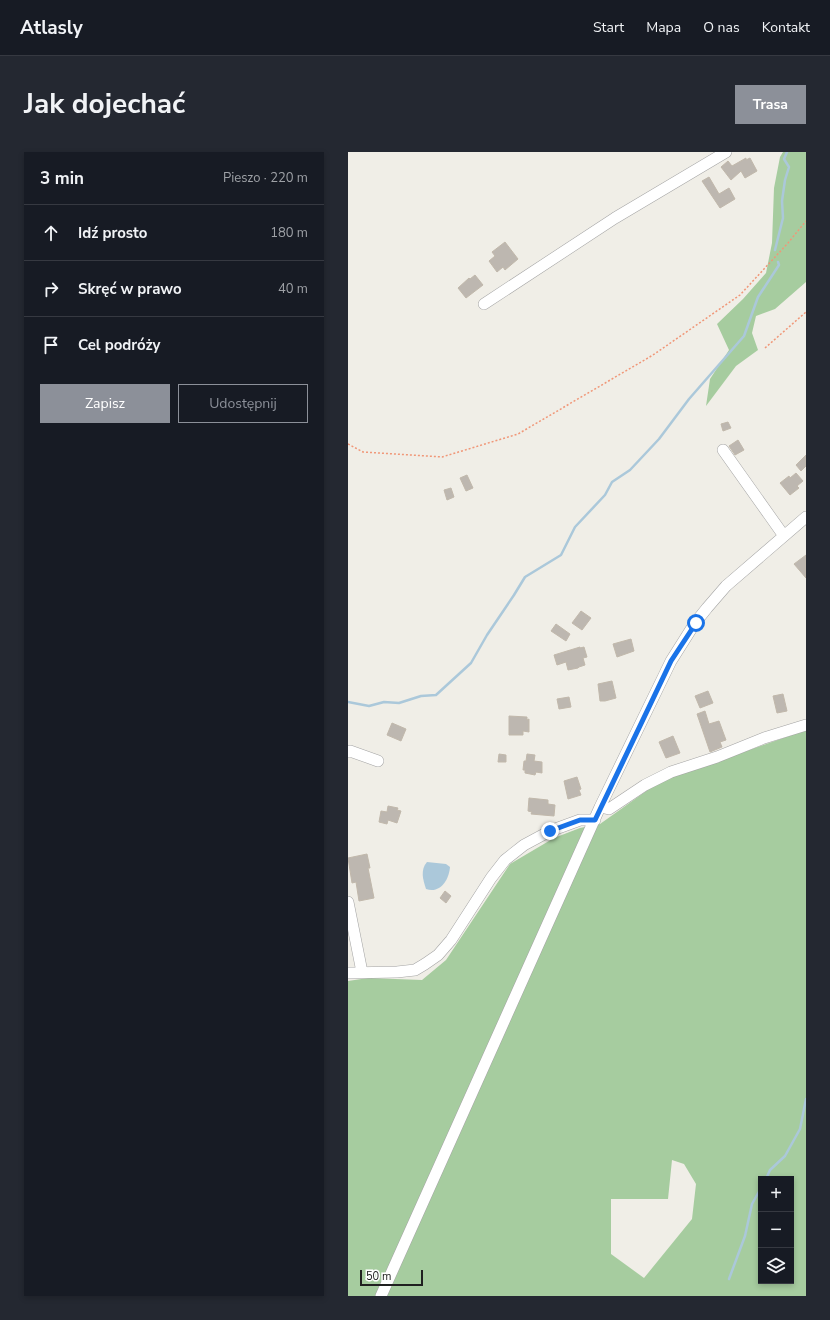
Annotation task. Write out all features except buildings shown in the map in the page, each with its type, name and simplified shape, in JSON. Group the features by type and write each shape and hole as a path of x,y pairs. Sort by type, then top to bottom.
{"street":[{"path":"484,304 615,218 726,152"},
{"path":"723,450 784,536"},
{"path":"381,1296 600,808 671,661 707,608 726,586 806,517"},
{"path":"600,808 609,809 645,785 671,772 717,757 764,738 806,725"},
{"path":"348,752 378,761"},
{"path":"348,973 415,970 425,964 438,955 451,940 491,878 506,860 524,845 550,831 580,820 595,820"},
{"path":"348,902 362,972"}],"path":[{"path":"348,444 363,452 442,456 518,434 653,355 740,295 788,243 806,221"},
{"path":"765,348 806,312"}],"green space":[{"path":"783,152 806,152 806,282 775,309 756,316 752,333 758,350 736,366 706,406 710,379 729,350 717,324 743,299 766,273 772,243 774,188 780,157"},
{"path":"806,730 806,1296 348,1296 348,981 368,978 422,980 446,960 510,864 554,838 580,828 600,824 659,782","holes":["672,1160 684,1164 696,1184 692,1219 644,1278 611,1254 611,1199 668,1199"]}],"water":[{"path":"427,862 446,864 450,867 446,881 436,890 426,889 425,886 423,879 423,868"}],"waterway":[{"path":"775,250 783,218 782,201 785,180 789,167 784,159 787,152"},
{"path":"348,702 369,706 384,702 399,703 421,696 436,695 471,663 487,635 525,577 561,555 575,527 605,495 612,482 630,470 659,439 689,399 744,336 758,297 779,265 778,262"},
{"path":"767,1176 770,1170 785,1156 800,1129 806,1099"},
{"path":"729,1279 745,1236 752,1204 758,1193"}],"route":[{"path":"550,831 580,820 595,820 671,661 696,623"}]}
